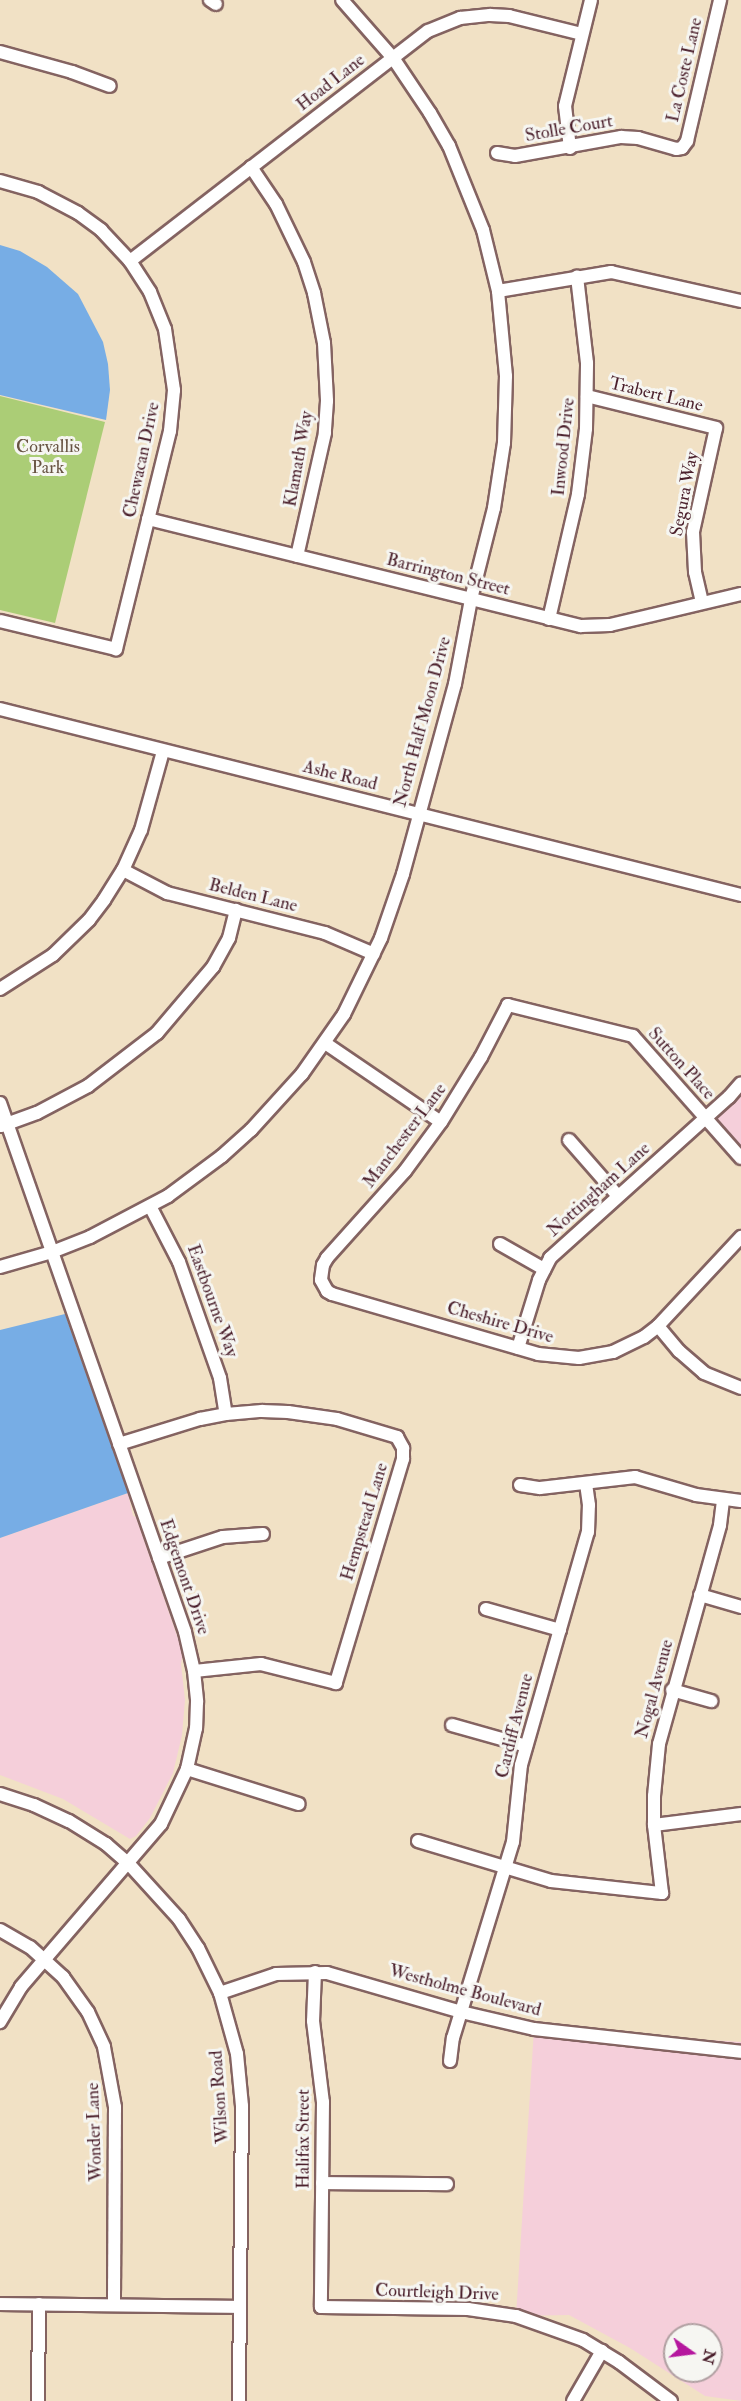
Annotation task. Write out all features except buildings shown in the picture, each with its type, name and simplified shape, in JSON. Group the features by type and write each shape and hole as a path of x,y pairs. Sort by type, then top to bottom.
{"street":[{"name":"North Half Moon Drive","path":"0,1267 52,1252 90,1237 150,1206 199,1174 251,1130 284,1096 325,1043 358,989 375,954 398,889 455,684 471,599 494,508 504,442 506,376 498,291 483,230 461,172 430,112 393,58 342,0"},
{"path":"570,148 565,106 591,0"},
{"name":"La Coste Lane","path":"682,148 687,141 720,0"},
{"name":"Hoad Lane","path":"130,261 393,58 429,32 446,23 474,16 509,16 582,34"},
{"path":"0,52 72,72 110,87"},
{"name":"Stolle Court","path":"497,153 515,156 570,148 621,137 638,138 676,149 682,148"},
{"name":"Klamath Way","path":"251,167 276,204 304,262 314,293 324,343 327,401 325,433 297,556"},
{"name":"Chewacan Drive","path":"0,181 38,192 78,213 101,230 130,261 159,312 173,368 174,390 170,431 116,649 0,621"},
{"path":"498,291 610,272 625,273 741,302"},
{"name":"Inwood Drive","path":"549,619 578,494 587,396 584,331 577,277"},
{"name":"Trabert Lane","path":"587,396 716,428"},
{"name":"Segura Way","path":"702,602 695,572 693,532 716,428"},
{"name":"Barrington Street","path":"148,519 581,626 610,625 741,594"},
{"name":"Ashe Road","path":"0,709 741,895"},
{"path":"0,989 33,970 72,938 104,900 123,870 141,830 163,751"},
{"name":"Belden Lane","path":"123,870 167,893 325,933 375,954"},
{"path":"4,1125 37,1113 88,1086 157,1033 213,967 229,938 236,910"},
{"name":"Sutton Place","path":"508,1005 633,1036 741,1158"},
{"name":"Manchester Lane","path":"321,1280 323,1265 327,1258 405,1171 441,1122 477,1064 508,1005"},
{"path":"325,1043 441,1122"},
{"name":"Nottingham Lane","path":"518,1348 544,1269 561,1246 706,1118 741,1083"},
{"name":"Edgemont Drive","path":"0,1103 4,1125 52,1252 185,1632 195,1671 196,1728 187,1769 161,1824 12,1999 0,2022"},
{"path":"569,1140 618,1196"},
{"name":"Eastbourne Way","path":"150,1206 179,1262 220,1378 225,1414"},
{"name":"Cheshire Drive","path":"321,1280 327,1291 333,1294 518,1348 562,1358 595,1356 629,1345 658,1326 741,1237"},
{"path":"500,1244 544,1269"},
{"path":"658,1326 679,1351 704,1373 741,1388"},
{"name":"Hempstead Lane","path":"119,1444 178,1424 225,1414 288,1412 337,1419 397,1437 401,1442 404,1453 336,1683 261,1664 195,1671"},
{"path":"520,1485 540,1488 635,1477 696,1495 741,1501"},
{"name":"Cardiff Avenue","path":"450,2061 461,2012 513,1842 518,1776 588,1532 589,1505 586,1482"},
{"name":"Nogal Avenue","path":"506,1868 551,1881 662,1893 654,1825 657,1754 672,1690 720,1525 723,1499"},
{"path":"159,1558 223,1538 262,1534"},
{"path":"700,1595 741,1607"},
{"path":"486,1609 560,1630"},
{"path":"672,1690 711,1701"},
{"path":"452,1725 526,1746"},
{"path":"187,1769 299,1804"},
{"name":"Wilson Road","path":"0,1794 34,1805 69,1821 106,1844 129,1864 180,1919 198,1948 220,1993 237,2054 243,2106 239,2401"},
{"path":"654,1825 741,1814"},
{"path":"418,1841 506,1868"},
{"name":"Wonder Lane","path":"0,1930 45,1959 63,1977 88,2012 104,2047 110,2067 116,2106 114,2305"},
{"name":"Westholme Boulevard","path":"220,1993 276,1974 315,1972 343,1976 461,2012 534,2029 741,2052"},
{"name":"Halifax Street","path":"315,1972 313,2021 323,2102 321,2307"},
{"path":"322,2183 447,2184"},
{"path":"0,2304 240,2307"},
{"path":"38,2401 39,2304"},
{"name":"Courtleigh Drive","path":"321,2307 492,2312 539,2322 603,2351 671,2401"},
{"path":"573,2401 603,2351"}],"shaded area":[{"path":"741,1095 741,1149 715,1120"},
{"path":"128,1493 133,1516 136,1517 183,1653 181,1664 185,1700 182,1735 173,1773 150,1818 136,1836 130,1839 63,1799 0,1775 0,1538"},
{"path":"534,2029 741,2042 741,2401 705,2396 685,2383 723,2383 723,2323 663,2323 663,2369 630,2348 569,2315 516,2316"}],"green space":[{"name":"Corvallis Park","path":"0,396 105,422 55,623 0,610"}],"water":[{"path":"0,245 20,251 47,267 78,294 103,342 108,364 110,390 106,420 0,395"},
{"path":"65,1314 128,1493 0,1538 0,1330"}]}
